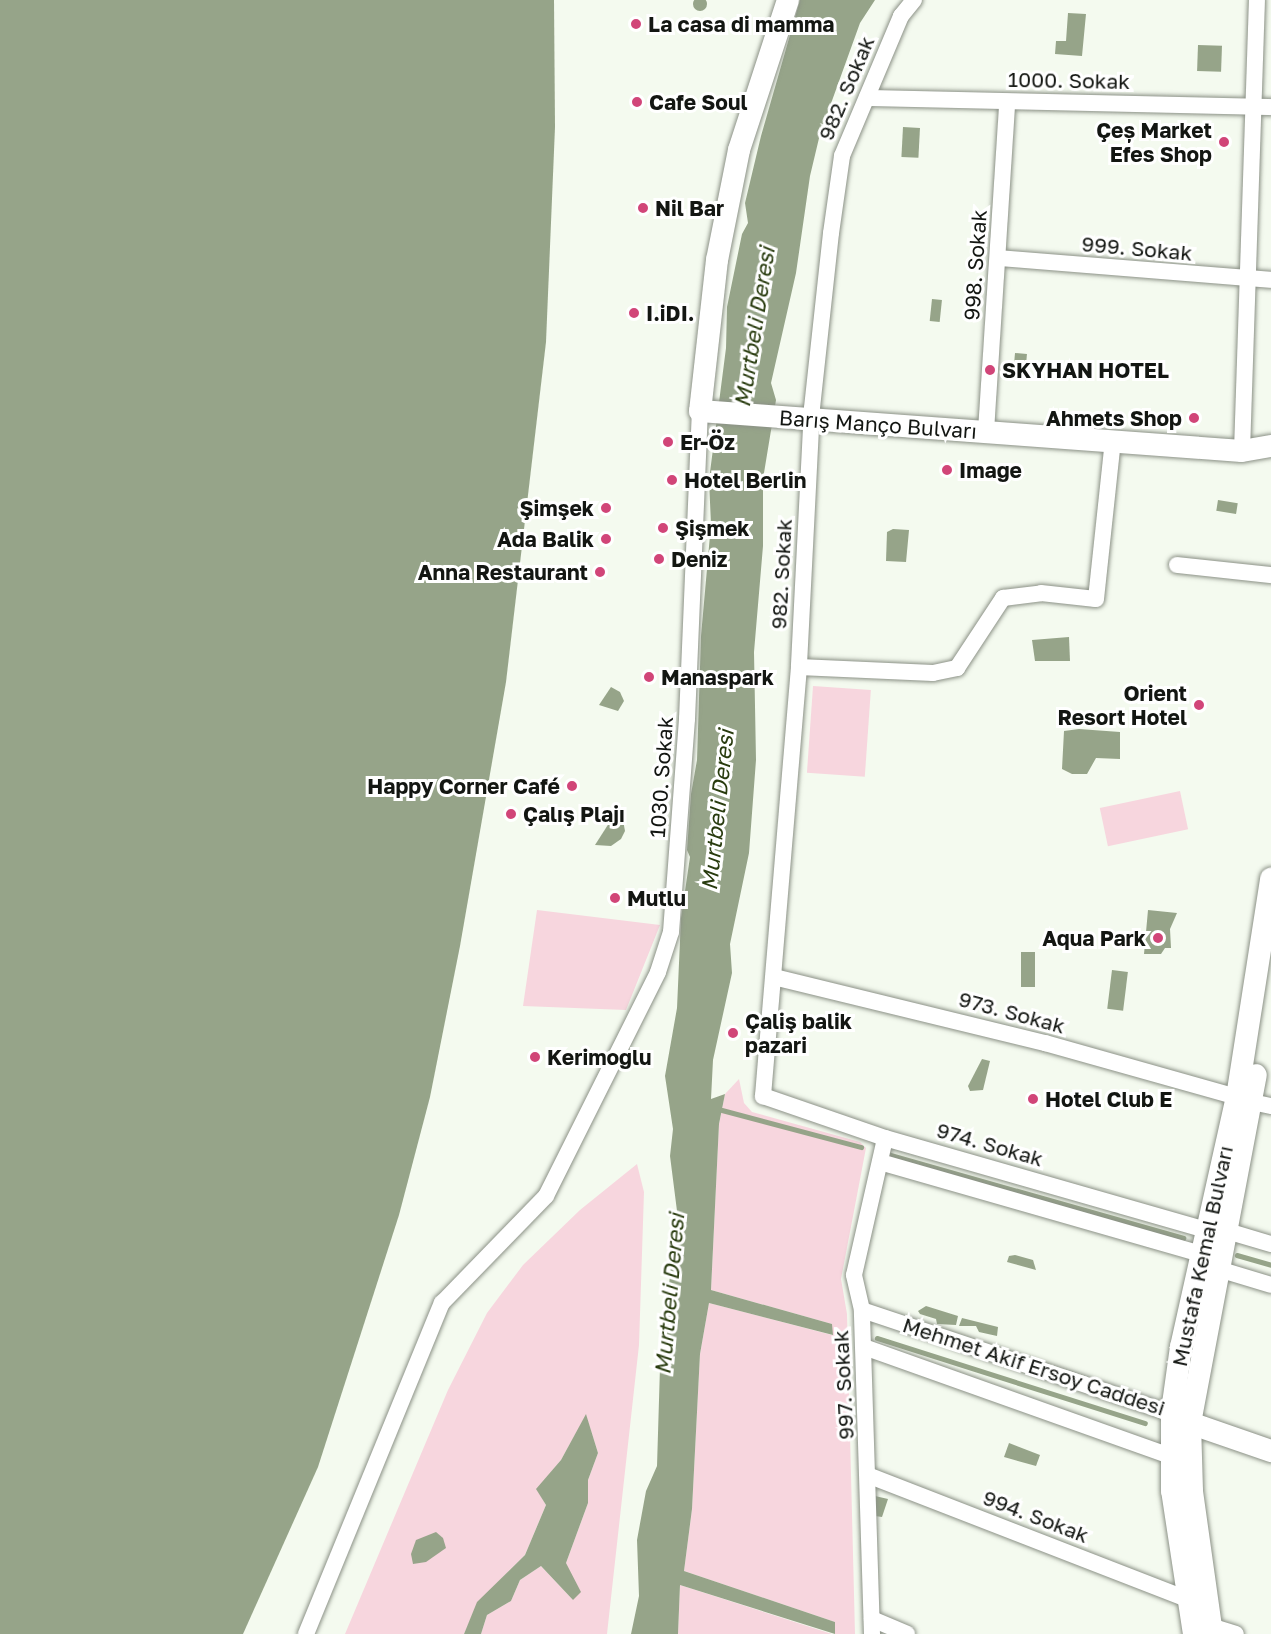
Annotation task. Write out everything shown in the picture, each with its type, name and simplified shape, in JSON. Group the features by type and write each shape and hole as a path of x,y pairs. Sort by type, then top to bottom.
{"main road":[{"path":"700,411 717,260 739,150 788,0"},
{"name":"Barış Manço Bulvarı","path":"700,411 1261,451"},
{"name":"Mustafa Kemal Bulvarı","path":"1253,1102 1271,879"},
{"name":"Mustafa Kemal Bulvarı","path":"1205,1631 1187,1599 1170,1456 1181,1417 1216,1230 1253,1102 1271,979"},
{"name":"Mustafa Kemal Bulvarı","path":"1181,1417 1192,1491 1205,1631"},
{"name":"Mehmet Akif Ersoy Caddesi","path":"1181,1417 1271,1451"}],"street":[{"name":"982. Sokak","path":"764,1096 799,667 811,420 842,156 901,16 914,0"},
{"path":"1257,0 1263,106 1247,281 1261,451"},
{"name":"1000. Sokak","path":"867,98 1263,106"},
{"name":"998. Sokak","path":"986,431 999,258 1007,102"},
{"name":"999. Sokak","path":"999,258 1247,281 1271,280"},
{"name":"1030. Sokak","path":"306,1634 442,1303 546,1196 658,972 672,921 686,741 700,411"},
{"path":"799,667 933,673 957,668 1003,598 1041,592 1096,599 1113,441"},
{"path":"1177,565 1271,575"},
{"name":"973. Sokak","path":"774,977 1002,1032 1253,1102"},
{"name":"974. Sokak","path":"764,1096 885,1138 1271,1244"},
{"name":"997. Sokak","path":"872,1627 870,1476 864,1347 862,1310 854,1275 885,1138"},
{"path":"880,1162 1210,1262 1271,1285"},
{"name":"Mehmet Akif Ersoy Caddesi","path":"862,1310 1181,1417"},
{"path":"864,1347 1170,1456"},
{"name":"994. Sokak","path":"870,1476 1187,1599"},
{"path":"872,1627 907,1634"},
{"path":"1205,1631 1236,1634"}],"shaded area":[{"path":"813,686 871,690 865,777 807,773"},
{"path":"1180,791 1188,829 1108,846 1100,808"},
{"path":"537,910 660,925 626,1010 523,1006"},
{"path":"739,1079 744,1103 752,1112 860,1142 866,1148 841,1279 847,1314 855,1634 835,1634 835,1622 684,1571 692,1509 700,1354 709,1303 832,1335 832,1324 711,1290 719,1124 725,1094"},
{"path":"637,1164 644,1192 639,1345 607,1634 481,1634 487,1615 511,1601 520,1580 541,1566 573,1600 566,1563 588,1503 588,1480 598,1453 586,1415 561,1460 537,1489 546,1505 525,1555 478,1602 464,1634 345,1634 448,1390 487,1313 523,1265 580,1210"},
{"path":"680,1585 832,1634 678,1634"}],"water":[{"path":"700,-3 705,-1 707,4 705,9 700,11 695,9 693,4 695,-1"},
{"path":"0,0 554,0 555,127 546,342 506,682 460,946 430,1097 399,1215 318,1467 243,1634 0,1634"},
{"name":"Murtbeli Deresi","path":"800,0 875,0 860,23 820,134 810,176 796,273 771,383 776,400 763,479 763,546 754,652 756,760 749,853 730,944 732,973 713,1060 711,1099 725,1094 719,1124 711,1290 832,1324 833,1335 709,1303 700,1354 692,1509 684,1571 835,1622 835,1634 680,1585 678,1634 631,1634 639,1596 637,1540 646,1491 657,1466 660,1367 677,1211 670,1156 673,1129 665,1076 677,1008 681,918 690,857 687,850 691,794 697,760 701,636 711,524 709,480 726,348 727,307 742,234 748,223 745,203 761,136"},
{"path":"1068,13 1086,14 1082,56 1055,54 1056,41 1066,41"},
{"path":"1198,45 1222,46 1221,72 1197,71"},
{"path":"903,127 920,128 918,158 901,157"},
{"path":"932,299 942,300 940,322 930,321"},
{"path":"1015,353 1027,354 1025,375 1013,374"},
{"path":"1218,500 1238,503 1236,514 1216,511"},
{"path":"893,529 909,530 906,562 886,561 887,532"},
{"path":"1069,637 1070,661 1035,661 1032,640"},
{"path":"611,687 620,692 624,701 618,711 599,705"},
{"path":"1079,729 1120,732 1120,759 1096,758 1087,774 1072,774 1062,769 1064,731"},
{"path":"617,817 623,820 625,831 621,839 611,846 595,845 611,820"},
{"name":"Aqua Park","path":"1148,910 1177,913 1170,929 1171,948 1165,948 1161,954 1144,954"},
{"path":"1021,952 1035,952 1035,987 1021,987"},
{"path":"1112,970 1128,972 1123,1011 1107,1009"},
{"path":"982,1059 990,1061 983,1090 970,1091 968,1086"},
{"path":"1015,1255 1033,1260 1036,1270 1007,1262 1009,1256"},
{"path":"926,1306 958,1316 956,1325 937,1324 936,1319 920,1314 918,1311"},
{"path":"962,1318 998,1327 997,1336 979,1332 976,1326 959,1326"},
{"path":"586,1414 598,1453 588,1480 588,1503 566,1563 581,1592 573,1600 541,1566 520,1580 511,1601 487,1615 481,1634 464,1634 477,1602 525,1555 546,1505 536,1489 561,1460"},
{"path":"1009,1443 1040,1455 1036,1466 1004,1457"},
{"path":"875,1496 888,1499 882,1517 875,1516"},
{"path":"436,1532 443,1538 446,1548 426,1562 413,1564 411,1554 416,1540"}],"waterway":[{"path":"722,1110 861,1147"},
{"path":"887,1154 1183,1238"},
{"path":"1237,1255 1271,1265"},
{"path":"877,1338 1145,1423"}],"place":[{"name":"La casa di mamma","path":"636,24"},
{"name":"Cafe Soul","path":"637,102"},
{"name":"Çeș Market Efes Shop","path":"1224,142"},
{"name":"Nil Bar","path":"643,208"},
{"name":"I.iDI.","path":"634,313"},
{"name":"SKYHAN HOTEL","path":"990,370"},
{"name":"Ahmets Shop","path":"1194,418"},
{"name":"Er-Öz","path":"668,442"},
{"name":"Image","path":"947,470"},
{"name":"Hotel Berlin","path":"672,480"},
{"name":"Şimşek","path":"606,508"},
{"name":"Şişmek","path":"663,528"},
{"name":"Ada Balik","path":"606,539"},
{"name":"Deniz","path":"659,559"},
{"name":"Anna Restaurant","path":"600,572"},
{"name":"Manaspark","path":"649,677"},
{"name":"Orient Resort Hotel","path":"1199,705"},
{"name":"Happy Corner Café","path":"572,786"},
{"name":"Çalış Plajı","path":"511,814"},
{"name":"Mutlu","path":"615,898"},
{"name":"Aqua Park","path":"1158,938"},
{"name":"Çaliş balik pazari","path":"733,1033"},
{"name":"Kerimoğlu","path":"535,1057"},
{"name":"Hotel Club E","path":"1033,1099"}]}
